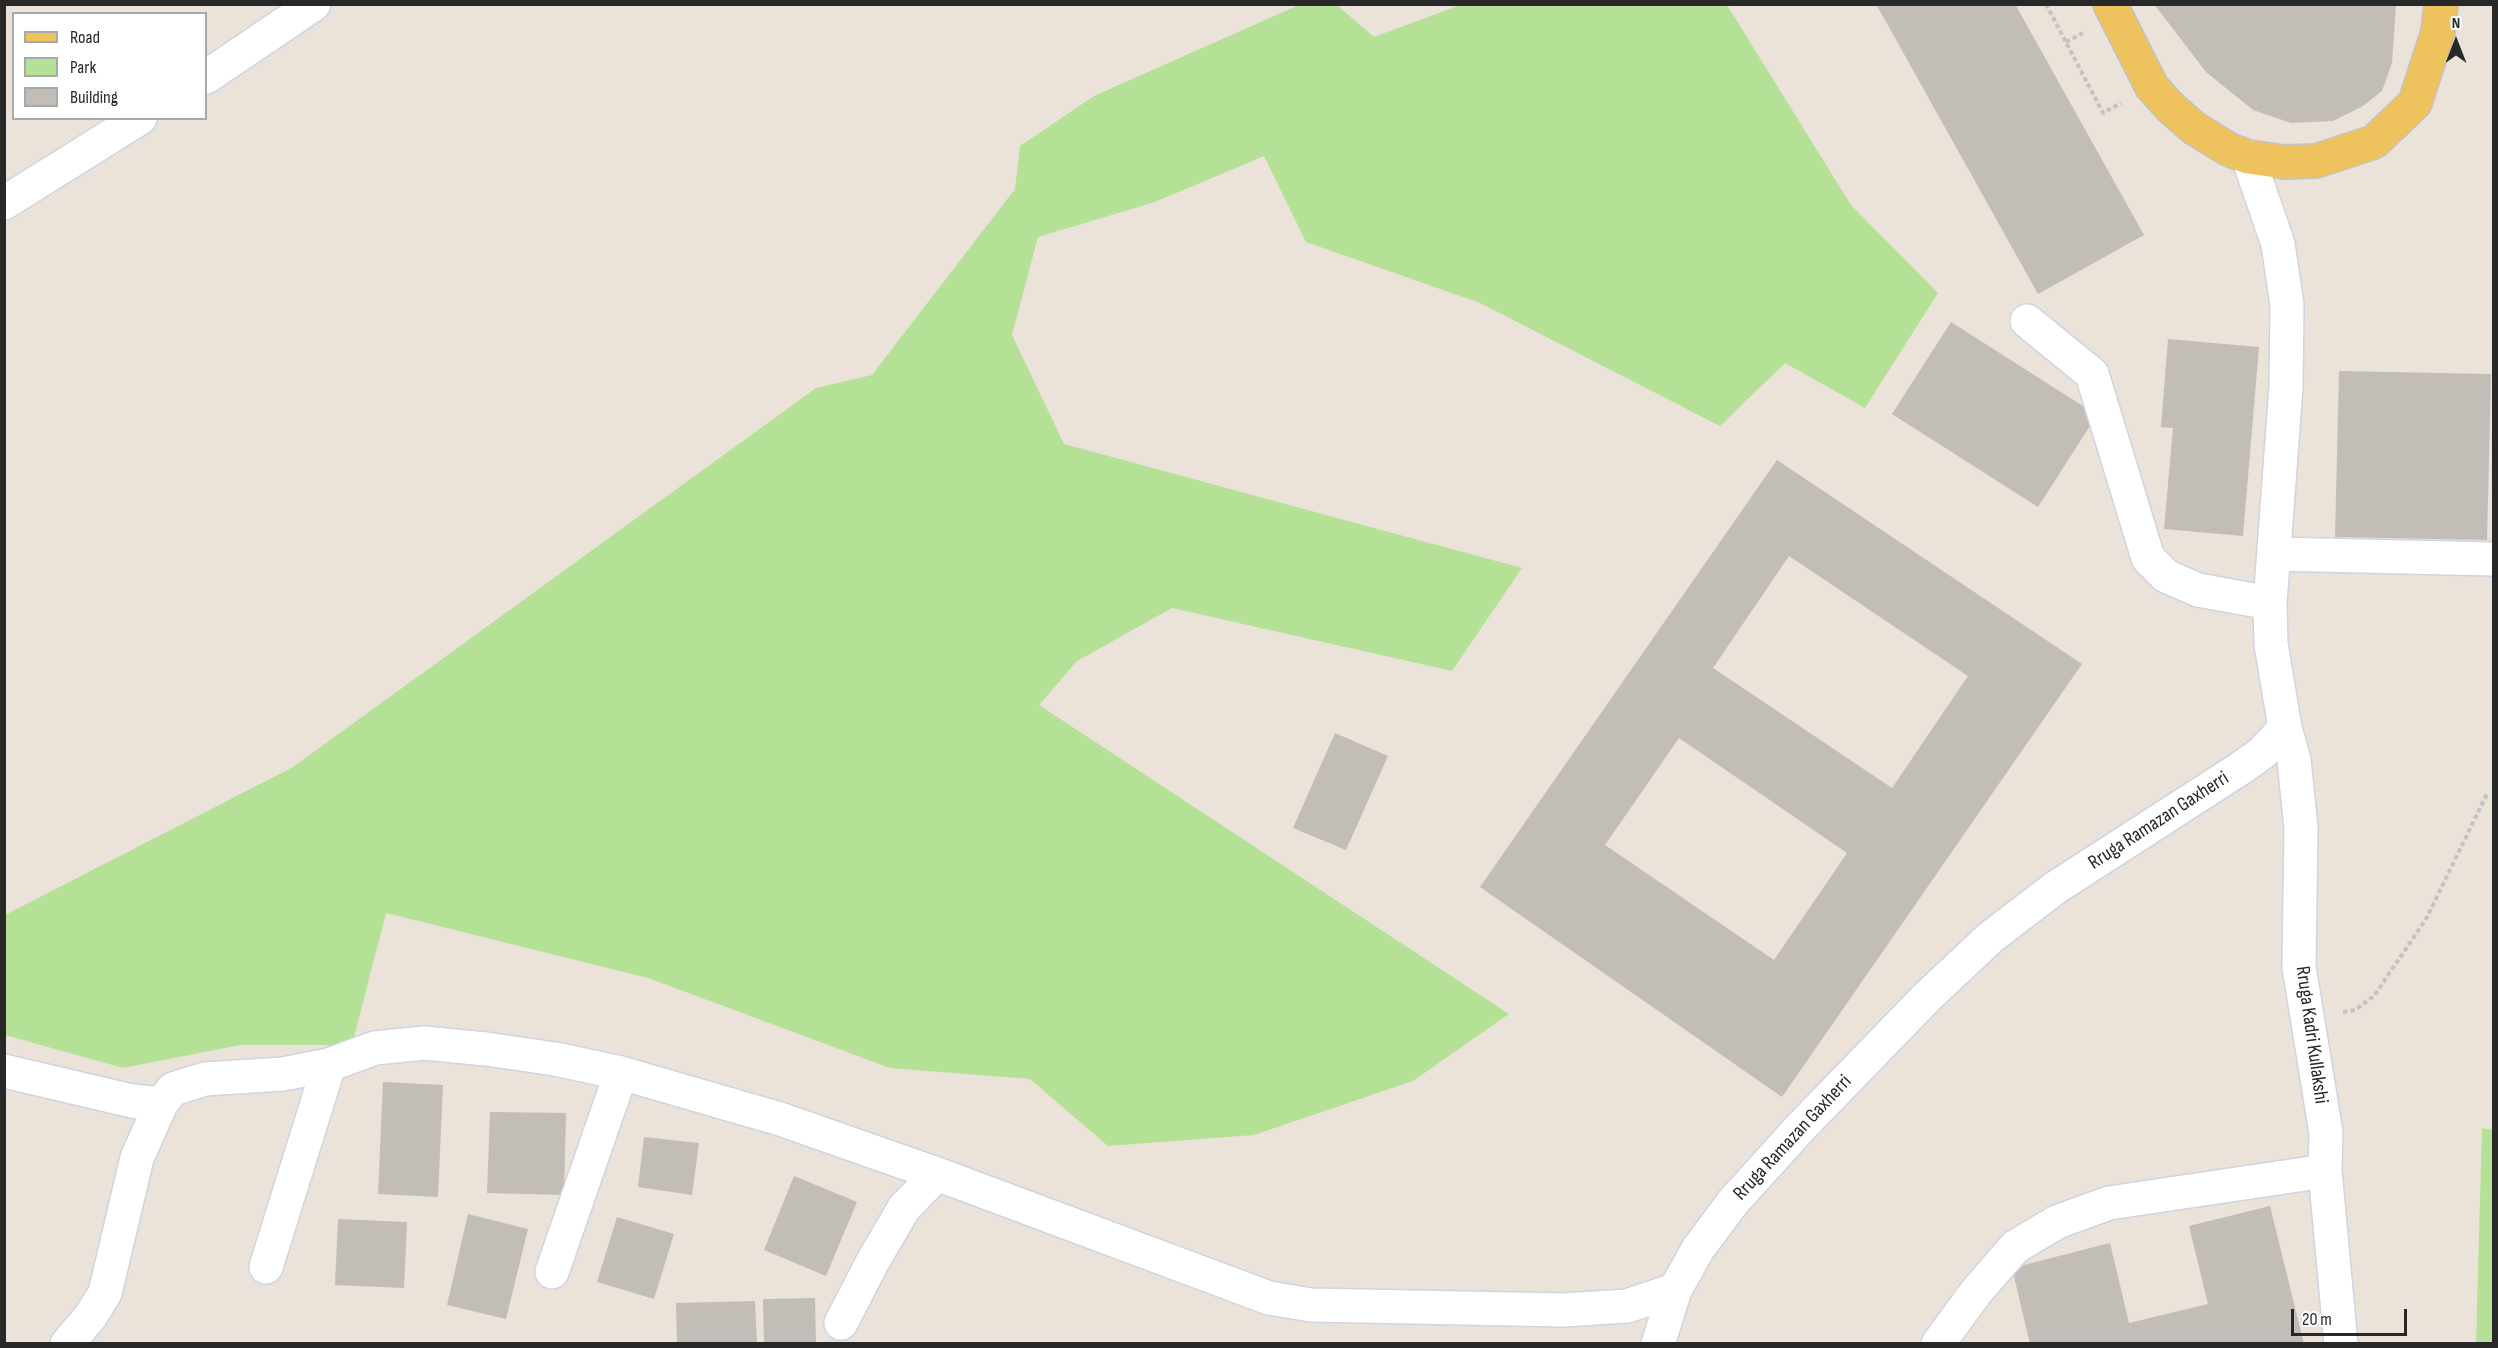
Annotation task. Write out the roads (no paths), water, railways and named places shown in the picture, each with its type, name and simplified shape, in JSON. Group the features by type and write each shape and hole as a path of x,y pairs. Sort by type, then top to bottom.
{"main road":[{"path":"2110,4 2152,87 2194,128 2228,149 2248,157 2284,162 2316,161 2374,142 2415,103 2438,32 2440,4"}],"street":[{"path":"207,76 314,4"},
{"path":"4,203 137,120"},
{"path":"2248,157 2278,244 2287,305 2286,387 2270,603 2271,644 2285,728"},
{"path":"2027,321 2092,374 2148,558 2166,576 2198,590 2270,603"},
{"path":"2274,554 2493,559"},
{"name":"Rruga Kadri Kullakshi","path":"2285,728 2294,760 2301,828 2299,967 2326,1133 2325,1171 2341,1344"},
{"name":"Rruga Ramazan Gaxherri","path":"1658,1344 1675,1290 1698,1249 1733,1202 1896,1029 1991,937 2055,888 2241,768 2262,753 2285,728"},
{"path":"67,1344 90,1317 105,1293 137,1158 161,1104 173,1089 205,1079 283,1074 329,1065 375,1048 424,1043 555,1059 621,1073 780,1119 937,1174 1269,1298 1311,1305 1564,1310 1627,1306 1675,1290"},
{"path":"266,1267 329,1065"},
{"path":"4,1071 132,1101 161,1104"},
{"path":"552,1272 621,1073"},
{"path":"1938,1344 1976,1292 2015,1247 2057,1222 2109,1203 2325,1171"},
{"path":"841,1323 904,1208 937,1174"}]}
